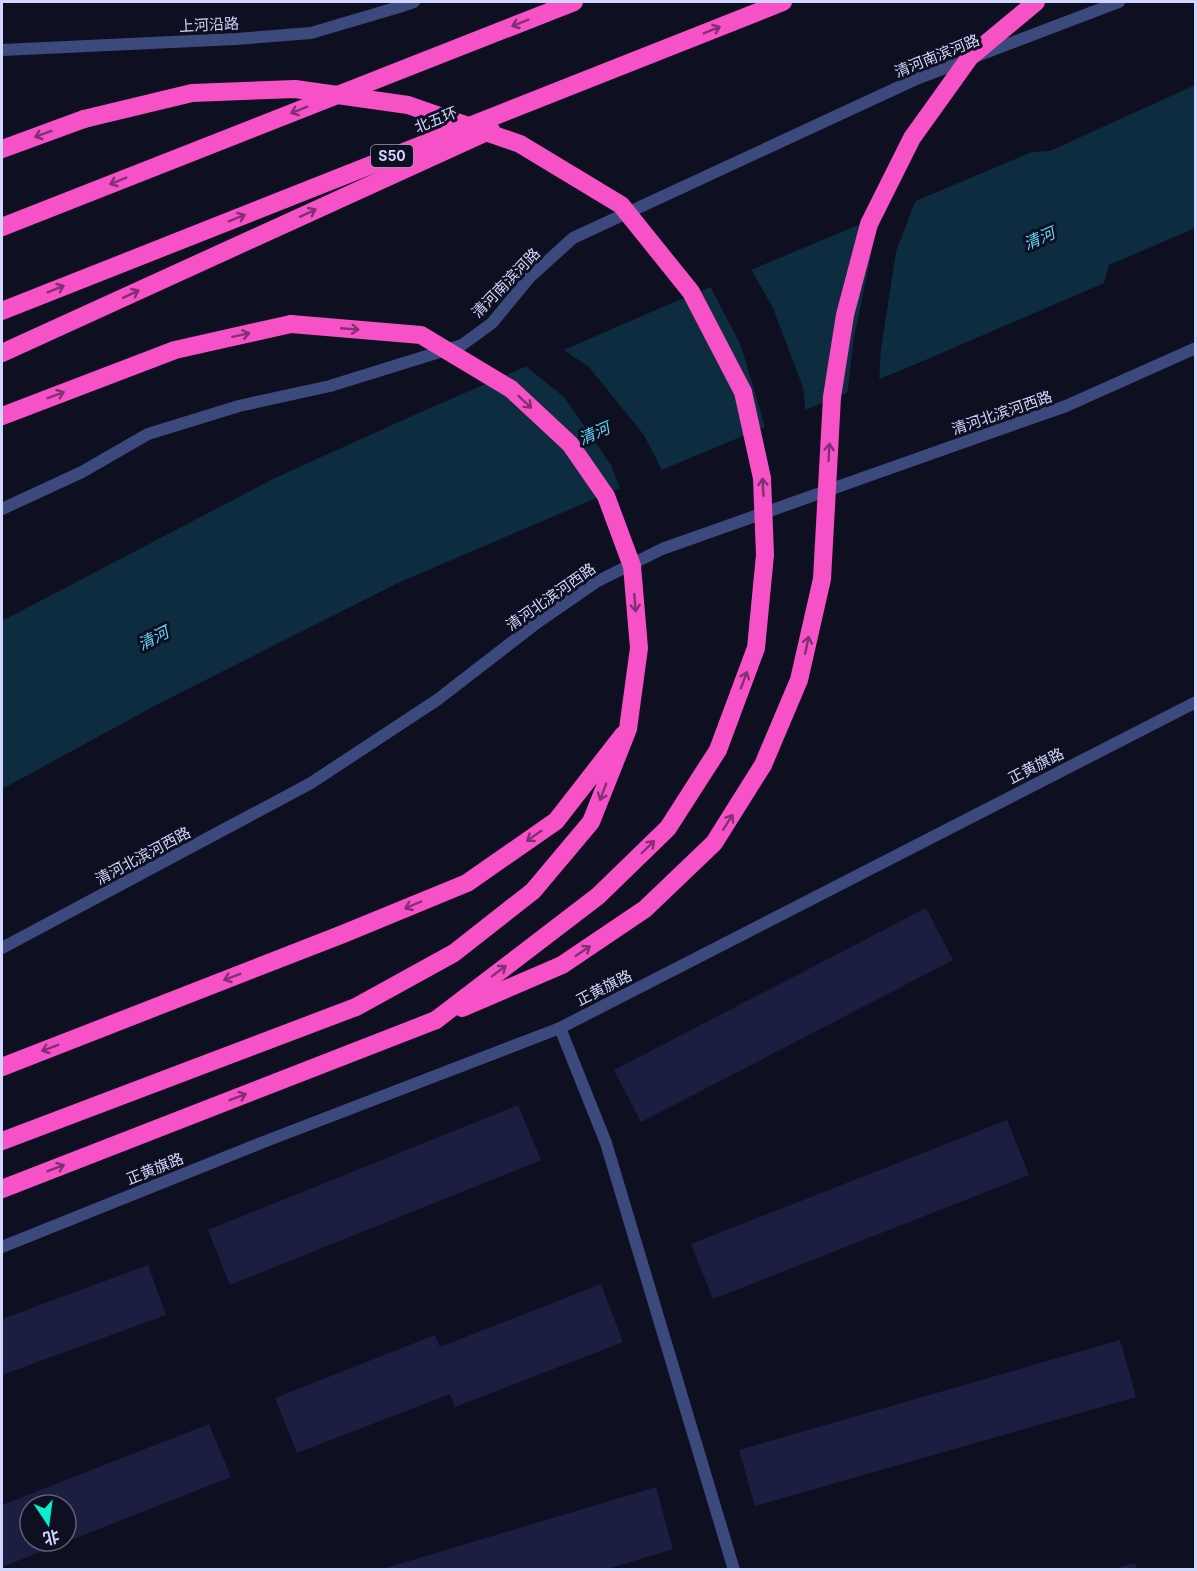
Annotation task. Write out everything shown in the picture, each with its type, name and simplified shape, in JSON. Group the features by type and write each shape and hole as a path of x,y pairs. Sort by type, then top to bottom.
{"highway":[{"path":"2,227 574,2"},
{"name":"北五环","path":"2,311 783,2"},
{"path":"2,1189 436,1020 562,965 645,909 714,843 763,765 799,680 822,579 832,397 845,315 869,225 912,138 970,57 1036,2"},
{"path":"2,353 686,41"},
{"path":"2,149 84,119 192,93 296,89 408,105 520,144 621,205 691,292 743,392 762,478 765,555 756,648 718,750 668,828 598,896 436,1020"},
{"path":"2,416 175,350 291,324 421,335 511,389 570,444 606,496 632,566 639,648 628,729 591,822 533,891 454,953 356,1007 2,1141"},
{"path":"2,1067 332,939 467,883 556,821 628,729"}],"street":[{"name":"上河沿路","path":"2,51 311,33 414,2"},
{"name":"清河南滨河路","path":"2,509 82,472 148,434 239,406 330,386 462,345 492,323 530,277 573,238 914,80 1119,2"},
{"name":"清河北滨河西路","path":"2,948 311,783 437,700 538,622 596,582 662,549 1066,406 1196,348"},
{"name":"正黄旗路","path":"2,1247 266,1141 560,1028 1196,702"},
{"path":"560,1028 606,1143 734,1569"}],"water":[{"name":"清河","path":"1195,85 1195,228 1109,265 1104,283 400,582 160,703 2,789 2,621 275,478 412,416 658,309 1032,152 1050,151"}],"pier":[{"path":"917,197 896,252 881,349 879,383 847,396 854,337 880,212"},
{"path":"750,267 773,308 803,387 806,413 766,430 741,346 709,284"},
{"path":"561,348 589,367 644,435 663,472 621,491 611,465 564,397 523,364"}],"building":[{"path":"926,908 953,960 641,1122 614,1070"},
{"path":"518,1105 541,1160 230,1285 208,1230"},
{"path":"1007,1120 1029,1175 713,1299 691,1244"},
{"path":"148,1265 166,1315 2,1375 2,1319"},
{"path":"601,1284 623,1342 455,1407 450,1394 297,1453 275,1398 435,1335 440,1347"},
{"path":"1120,1340 1136,1397 755,1506 739,1450"},
{"path":"209,1424 231,1477 78,1537 78,1493 33,1493"},
{"path":"656,1487 673,1549 604,1570 379,1570"},
{"path":"18,1499 18,1553 38,1553 2,1567 2,1505"},
{"path":"1135,1563 1137,1570 1113,1569"}]}
